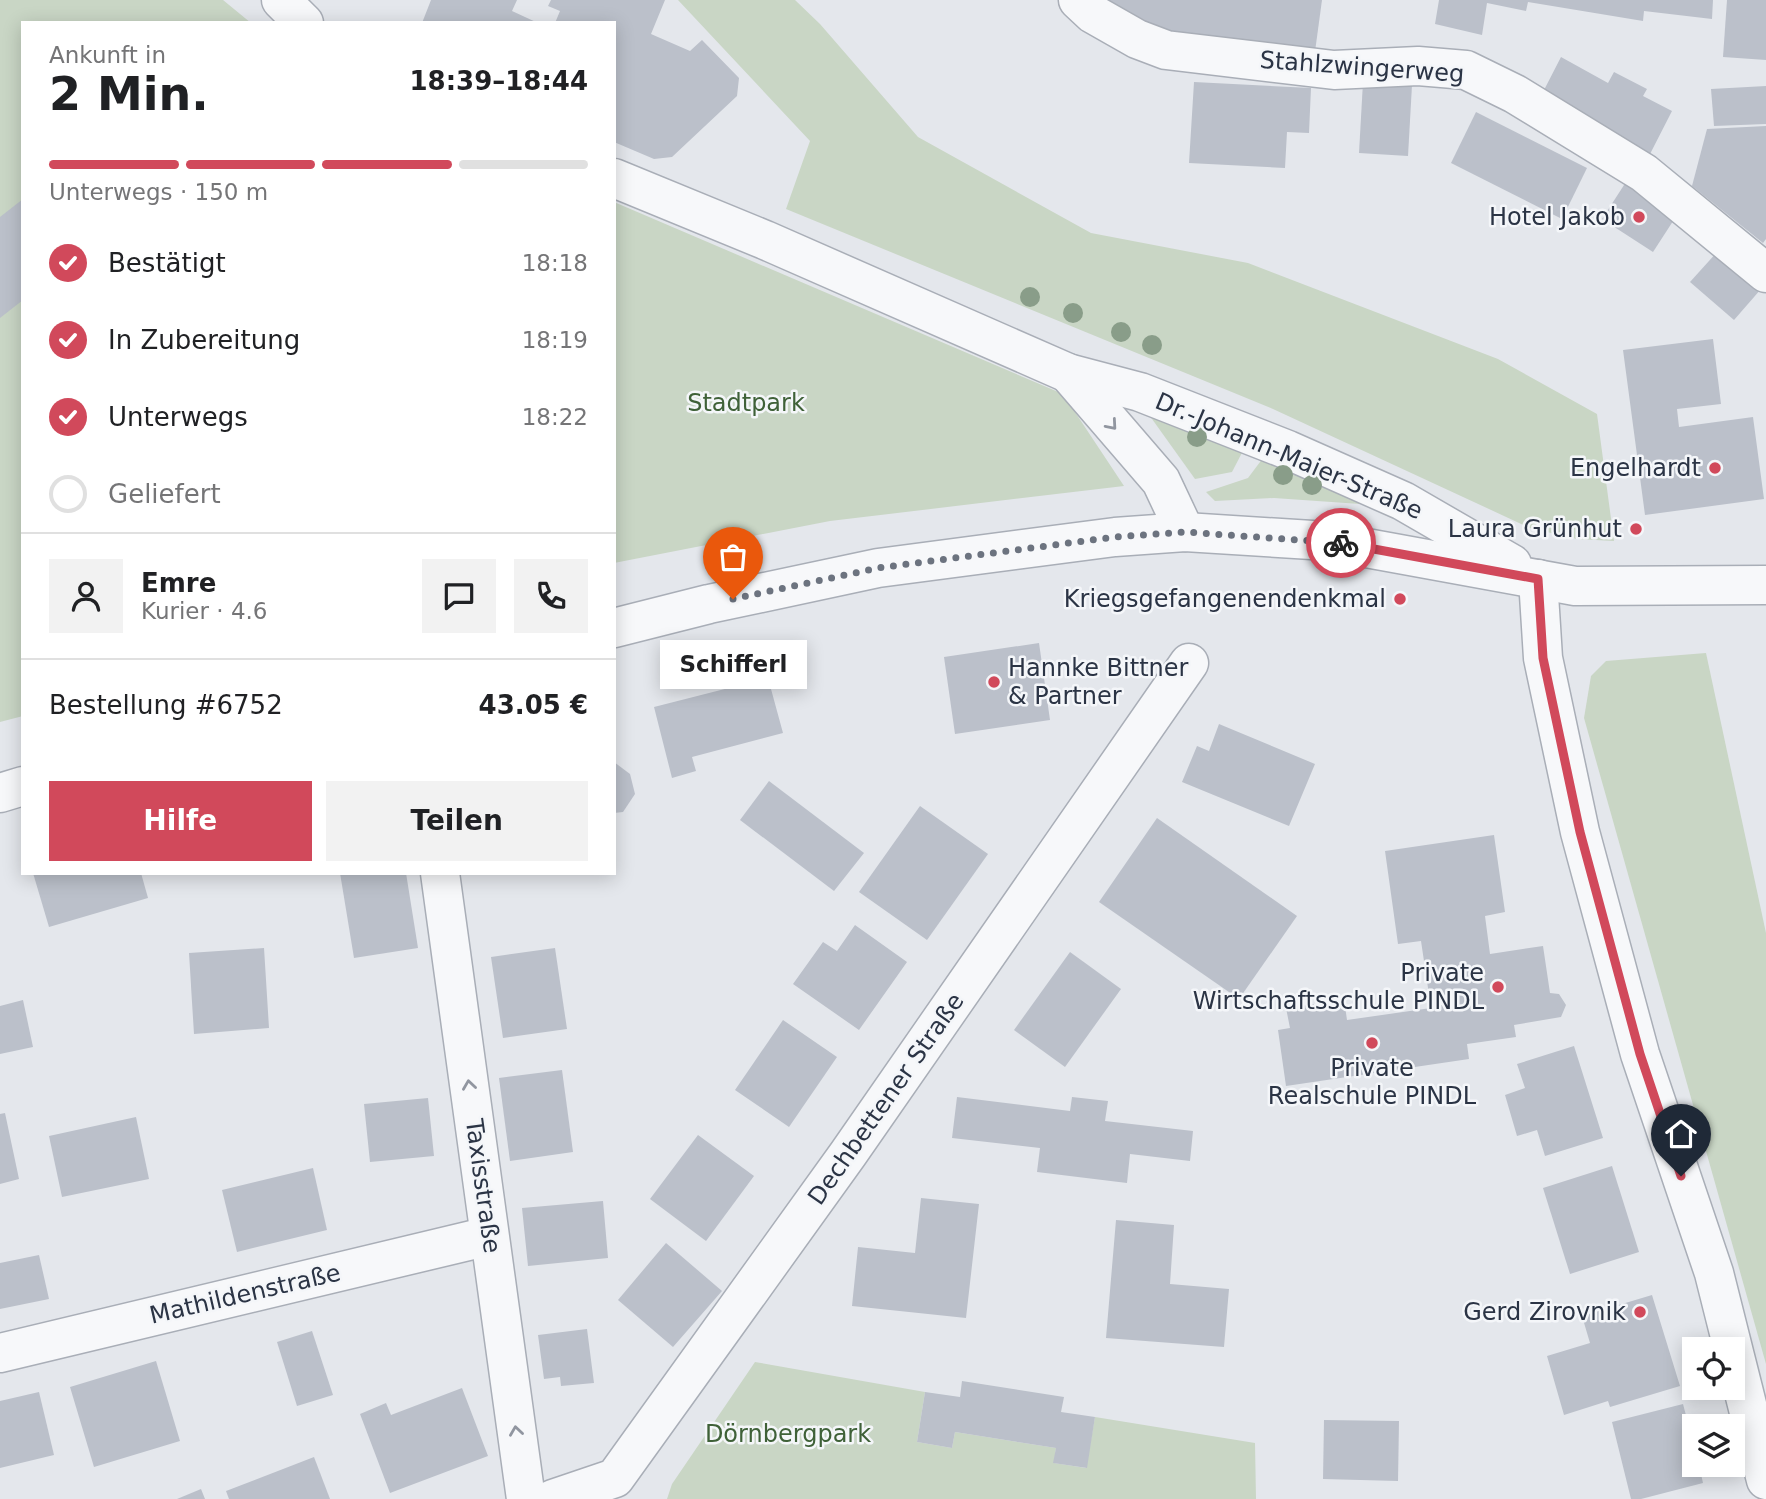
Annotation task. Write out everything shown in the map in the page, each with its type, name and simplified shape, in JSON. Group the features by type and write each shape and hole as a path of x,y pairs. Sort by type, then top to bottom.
{"street":[{"path":"281,0 302,21"},
{"name":"Stahlzwingerweg","path":"1078,0 1093,14 1137,39 1166,50 1334,70 1418,66 1466,70 1515,94 1644,173 1766,273"},
{"name":"Dr.-Johann-Maier-Straße","path":"616,179 765,240 1068,373 1140,392 1288,450 1403,501 1538,579"},
{"name":"Dr.-Johann-Maier-Straße","path":"1068,373 1161,481 1185,532"},
{"path":"616,627 709,604 878,568 1115,537 1185,532 1328,541 1575,586 1761,585"},
{"path":"1538,579 1543,658 1583,843 1640,1054 1714,1273 1766,1480"},
{"name":"Dechbettener Straße","path":"553,1499 612,1488 1189,663"},
{"path":"0,793 21,787"},
{"name":"Taxisstraße","path":"440,875 526,1499"},
{"name":"Mathildenstraße","path":"0,1353 489,1236"}],"green space":[{"path":"0,0 223,0 249,21 21,21 21,717 0,722"},
{"path":"678,0 795,0 820,24 918,137 1091,233 1248,263 1498,359 1597,414 1614,541 1577,539 1530,528 1273,409 786,209 810,141"},
{"name":"Stadtpark","path":"616,203 1063,394 1124,486 830,521 616,563"},
{"path":"1142,405 1246,445 1232,472 1195,479"},
{"path":"1263,458 1362,498 1360,504 1274,498 1215,501 1206,492 1248,478"},
{"path":"1706,653 1766,933 1766,1364 1584,718 1591,676 1606,661"},
{"name":"Dörnbergpark","path":"755,1362 925,1392 917,1442 952,1448 955,1432 1056,1448 1054,1463 1086,1468 1095,1417 1255,1443 1256,1499 667,1499 672,1484"}],"building":[{"path":"431,0 517,0 512,11 534,21 423,21"},
{"path":"551,0 665,0 651,34 690,51 702,40 739,78 737,96 672,157 654,159 616,143 616,21 556,21 560,11 548,6"},
{"path":"1101,0 1322,0 1314,59 1164,39"},
{"path":"1439,0 1713,0 1712,19 1644,11 1643,21 1528,2 1526,11 1487,3 1482,35 1435,24"},
{"path":"1727,0 1766,0 1766,60 1723,57"},
{"path":"1561,57 1608,83 1614,72 1647,89 1643,96 1672,111 1649,156 1543,92"},
{"path":"1194,82 1311,88 1309,133 1287,132 1285,168 1189,163"},
{"path":"1363,82 1412,85 1408,156 1359,153"},
{"path":"1766,86 1766,124 1714,126 1711,89"},
{"path":"1476,112 1587,168 1562,219 1451,163"},
{"path":"1766,126 1766,239 1763,243 1692,186 1707,129"},
{"name":"Hotel Jakob","path":"1626,182 1677,215 1653,252 1602,219"},
{"path":"21,201 21,302 0,318 0,217"},
{"path":"1718,251 1761,289 1734,320 1690,282"},
{"path":"1713,339 1721,404 1677,409 1679,427 1753,417 1764,499 1645,515 1623,350"},
{"path":"1039,643 1050,720 955,734 944,657"},
{"path":"768,678 783,733 692,757 696,771 672,778 654,707"},
{"path":"1219,724 1315,764 1289,826 1182,782 1197,746 1209,751"},
{"path":"616,764 630,774 635,794 623,812 616,813"},
{"path":"769,781 864,853 834,891 740,820"},
{"path":"920,806 988,854 927,940 859,892"},
{"path":"1157,818 1297,916 1239,999 1099,902"},
{"path":"1494,835 1505,912 1485,916 1490,954 1543,946 1550,993 1559,994 1566,1005 1561,1017 1514,1025 1516,1037 1467,1044 1469,1059 1286,1086 1278,1030 1290,1028 1286,1008 1329,1002 1330,1008 1345,1006 1347,1020 1431,1008 1421,941 1398,944 1385,851"},
{"path":"34,875 142,875 148,898 49,927"},
{"path":"340,875 406,875 418,948 354,958"},
{"path":"855,925 907,962 859,1030 793,984 823,942 837,951"},
{"path":"264,948 269,1028 194,1034 189,953"},
{"path":"555,948 567,1029 503,1038 491,957"},
{"path":"1070,952 1121,989 1065,1067 1014,1030"},
{"path":"23,1000 33,1047 0,1054 0,1006"},
{"path":"783,1020 837,1057 789,1127 735,1090"},
{"path":"1574,1046 1603,1138 1545,1156 1537,1130 1517,1136 1505,1095 1525,1088 1517,1064"},
{"path":"562,1070 573,1152 510,1161 499,1078"},
{"path":"957,1097 1070,1111 1072,1097 1108,1101 1105,1121 1193,1131 1190,1161 1130,1154 1127,1183 1037,1172 1040,1148 952,1138"},
{"path":"428,1098 434,1156 370,1162 364,1104"},
{"path":"5,1113 19,1179 0,1184 0,1114"},
{"path":"136,1117 149,1179 62,1197 49,1136"},
{"path":"698,1135 754,1176 706,1241 650,1199"},
{"path":"1612,1166 1639,1252 1570,1274 1543,1188"},
{"path":"313,1168 327,1230 237,1252 222,1190"},
{"path":"921,1198 979,1204 966,1318 852,1306 858,1247 915,1253"},
{"path":"603,1201 608,1258 528,1266 522,1208"},
{"path":"1116,1220 1174,1225 1170,1284 1229,1289 1224,1347 1106,1338"},
{"path":"666,1243 722,1291 673,1347 618,1300"},
{"path":"39,1255 49,1299 0,1309 0,1263"},
{"path":"1652,1295 1680,1386 1610,1407 1608,1401 1564,1415 1547,1356 1590,1343 1582,1316"},
{"path":"587,1329 594,1383 561,1386 560,1377 544,1379 538,1335"},
{"path":"312,1331 333,1395 297,1406 277,1342"},
{"path":"156,1361 180,1441 94,1467 70,1387"},
{"path":"962,1381 1064,1397 1061,1412 1095,1417 1087,1468 1053,1463 1056,1448 955,1432 952,1448 917,1442 925,1392 960,1397"},
{"path":"462,1388 488,1456 390,1493 360,1414 386,1403 391,1415"},
{"path":"39,1392 54,1455 0,1468 0,1401"},
{"path":"1683,1404 1686,1414 1682,1414 1682,1477 1702,1477 1703,1483 1641,1499 1631,1499 1612,1422"},
{"path":"1324,1420 1399,1421 1398,1481 1323,1479"},
{"path":"314,1457 330,1499 229,1499 226,1491"},
{"path":"201,1489 205,1499 177,1499"}],"way so far":[{"path":"733,599 878,568 1115,537 1185,532 1341,543"}],"place":[{"name":"Hotel Jakob","path":"1639,217"},
{"name":"Engelhardt","path":"1715,468"},
{"name":"Laura Grünhut","path":"1636,529"},
{"name":"Schifferl","path":"733,599"},
{"name":"Kriegsgefangenendenkmal","path":"1400,599"},
{"name":"Hannke Bittner & Partner","path":"994,682"},
{"name":"Private Wirtschaftsschule PINDL","path":"1498,987"},
{"name":"Private Realschule PINDL","path":"1372,1043"},
{"name":"Gerd Zirovnik","path":"1640,1312"}],"route":[{"path":"1341,543 1538,579 1543,658 1580,832 1640,1054 1681,1176"}]}
